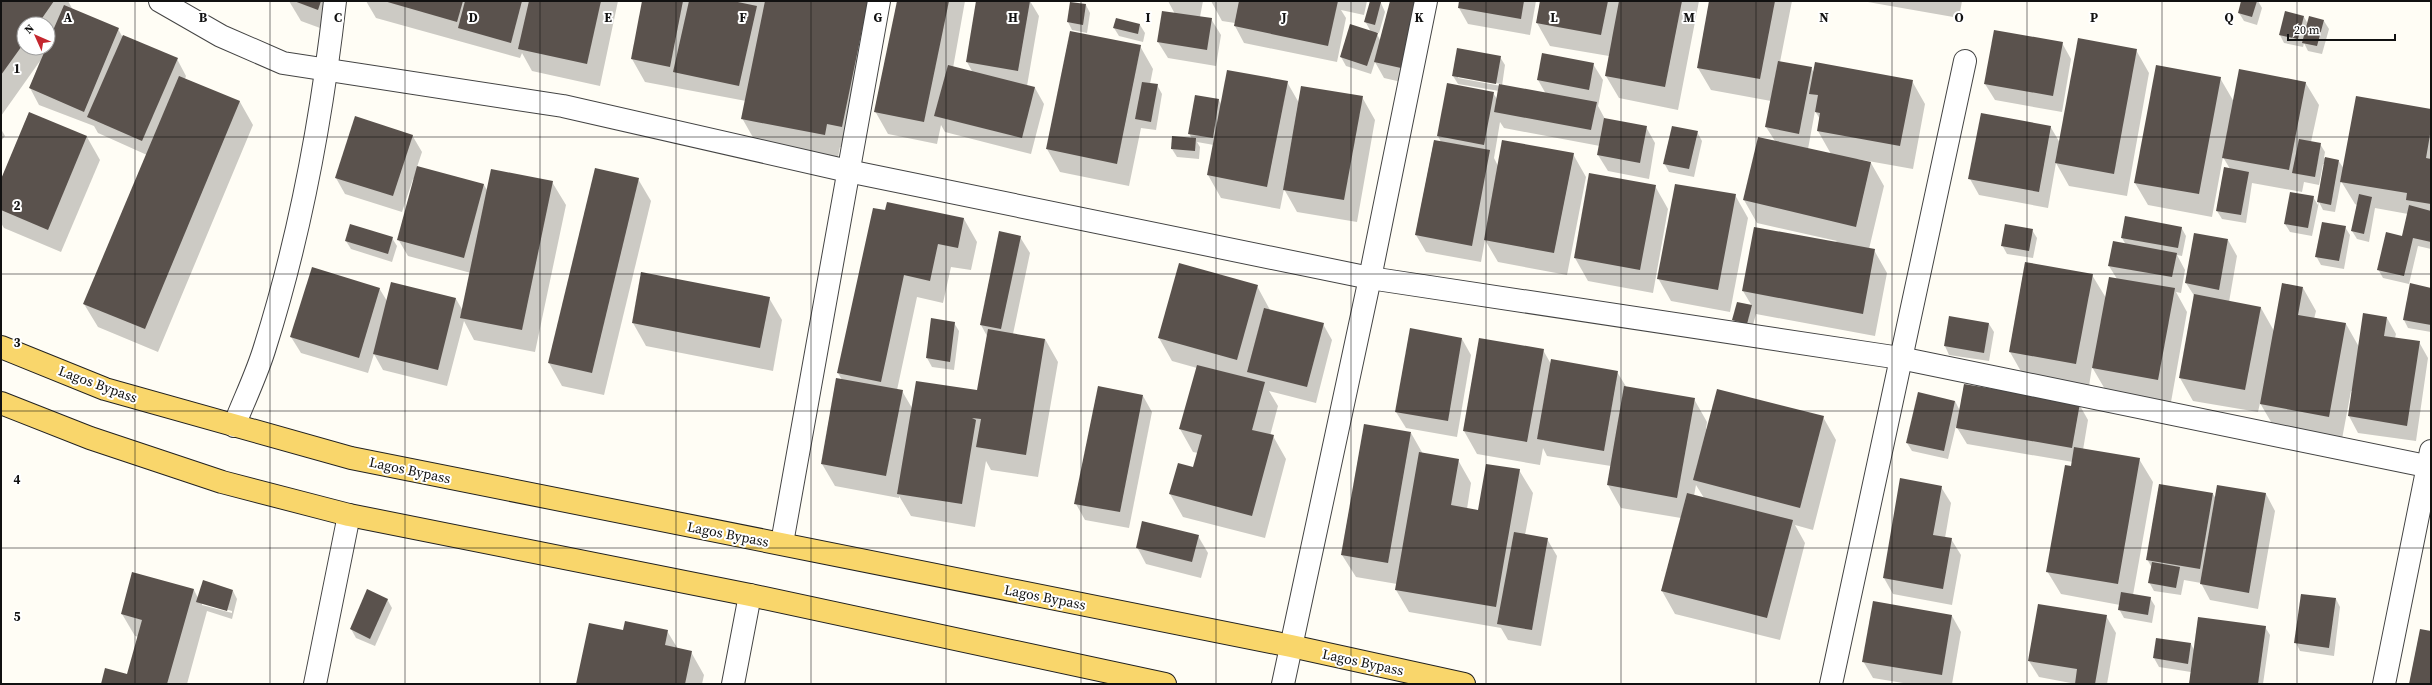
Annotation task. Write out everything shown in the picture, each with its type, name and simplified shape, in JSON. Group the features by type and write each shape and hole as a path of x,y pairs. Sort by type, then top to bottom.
{"main road":[{"name":"Lagos Bypass","path":"1,347 106,389 351,458 1291,646 1464,684"},
{"path":"1,403 90,438 222,482 350,515 750,595 1165,684"}],"street":[{"path":"160,1 221,36 283,63 563,106 848,171 1370,278 1900,358 2430,461 2384,684"},
{"path":"234,426 265,349 291,257 327,70 335,1"},
{"path":"782,544 879,1"},
{"path":"1283,684 1370,278 1426,1"},
{"path":"1831,684 1965,61"},
{"path":"315,684 350,515"},
{"path":"733,684 750,595"}],"building":[{"path":"1,1 54,1 44,16 16,16 16,54 1,75"},
{"path":"294,1 321,1 318,10"},
{"path":"384,1 463,1 457,22"},
{"path":"465,1 522,1 511,43 458,28"},
{"path":"529,1 601,1 587,64 518,49"},
{"path":"642,1 683,1 670,67 631,59"},
{"path":"689,1 733,1 757,6 739,86 673,72"},
{"path":"765,1 868,1 842,127 827,124 825,135 741,119"},
{"path":"897,1 949,1 924,122 874,112"},
{"path":"976,1 1030,1 1018,71 966,62"},
{"path":"1239,1 1338,1 1328,46 1234,26"},
{"path":"1370,1 1381,2 1375,25 1364,22"},
{"path":"1390,1 1419,1 1401,68 1374,62"},
{"path":"1459,1 1524,1 1521,19 1458,8"},
{"path":"1540,1 1608,1 1601,35 1536,23"},
{"path":"1619,1 1682,1 1665,87 1605,76"},
{"path":"1709,1 1775,1 1760,79 1697,68"},
{"path":"2241,1 2257,1 2252,17 2238,13"},
{"path":"1070,2 1086,4 1083,25 1067,22"},
{"path":"64,5 119,28 84,112 29,88 43,56 56,56 56,24"},
{"path":"1162,11 1212,18 1207,50 1157,42"},
{"path":"2285,11 2304,16 2298,39 2279,35"},
{"path":"2309,16 2324,20 2317,46 2302,43"},
{"path":"1116,18 1140,24 1138,34 1113,28"},
{"path":"1350,24 1378,33 1367,66 1340,57"},
{"path":"1994,30 2063,42 2053,96 1984,84"},
{"path":"1070,31 1141,45 1117,164 1046,149"},
{"path":"123,35 178,58 142,141 87,117"},
{"path":"2078,38 2137,49 2114,174 2055,163"},
{"path":"1457,48 1501,56 1496,84 1452,76"},
{"path":"1542,53 1594,63 1589,90 1537,80"},
{"path":"1778,61 1812,67 1799,134 1765,127"},
{"path":"1815,62 1913,80 1900,146 1817,131 1820,113 1815,112 1818,95 1809,94"},
{"path":"948,65 1035,87 1022,138 934,116"},
{"path":"2156,65 2221,77 2199,194 2134,183"},
{"path":"2239,69 2306,82 2289,170 2222,158"},
{"path":"1227,70 1288,81 1267,187 1207,175"},
{"path":"179,76 240,101 145,329 83,304"},
{"path":"1142,82 1158,84 1151,122 1135,119"},
{"path":"1447,83 1494,92 1484,145 1437,136"},
{"path":"1499,84 1597,102 1591,130 1494,112"},
{"path":"1301,86 1363,96 1344,200 1283,190"},
{"path":"1195,95 1219,99 1213,138 1188,134"},
{"path":"2356,96 2431,109 2431,129 2426,158 2431,159 2431,204 2406,200 2407,193 2340,182"},
{"path":"29,112 87,136 48,230 1,210 1,179"},
{"path":"1981,113 2051,126 2039,192 1968,179"},
{"path":"355,116 413,135 393,196 335,178"},
{"path":"1604,118 1647,126 1640,163 1597,155"},
{"path":"1672,126 1698,131 1689,169 1663,164"},
{"path":"1172,136 1196,138 1195,151 1171,149"},
{"path":"1758,137 1871,162 1856,227 1743,200"},
{"path":"2299,139 2321,143 2315,177 2292,173"},
{"path":"1434,140 1490,150 1472,246 1415,235"},
{"path":"1502,140 1574,153 1554,253 1484,240"},
{"path":"2325,157 2339,160 2331,205 2317,202"},
{"path":"417,166 484,184 464,258 397,240"},
{"path":"2224,167 2249,172 2241,215 2216,211"},
{"path":"595,168 639,178 592,373 548,363"},
{"path":"491,169 553,181 522,330 460,318"},
{"path":"1589,173 1656,185 1640,270 1574,258"},
{"path":"1675,184 1736,194 1718,290 1657,279"},
{"path":"2290,192 2314,196 2308,228 2284,224"},
{"path":"2359,194 2372,197 2364,234 2351,231"},
{"path":"887,202 964,218 958,248 938,244 930,281 904,275 881,382 837,373 873,208 885,210"},
{"path":"2409,205 2431,211 2431,242 2413,238 2404,276 2377,270 2386,232 2402,236"},
{"path":"2125,216 2182,227 2178,248 2121,238"},
{"path":"2322,222 2346,226 2339,261 2315,257"},
{"path":"350,224 393,237 388,254 345,241"},
{"path":"2005,224 2033,229 2029,251 2001,246"},
{"path":"1754,227 1875,249 1863,314 1742,291"},
{"path":"999,231 1021,236 1001,329 980,325"},
{"path":"2194,233 2228,239 2219,290 2185,283"},
{"path":"2113,241 2177,253 2172,277 2108,266"},
{"path":"2025,262 2093,274 2076,364 2009,352"},
{"path":"1179,263 1258,285 1237,360 1158,338"},
{"path":"312,267 380,288 359,358 290,337"},
{"path":"641,272 770,297 760,348 632,323"},
{"path":"2109,277 2175,288 2158,380 2092,368"},
{"path":"391,282 456,298 438,370 373,354"},
{"path":"2282,283 2303,287 2298,315 2346,323 2329,417 2260,404"},
{"path":"2410,283 2431,288 2431,325 2403,320"},
{"path":"2194,294 2261,307 2245,390 2179,378"},
{"path":"1737,302 1752,305 1747,324 1732,320"},
{"path":"1264,308 1324,323 1307,387 1247,372"},
{"path":"2363,313 2387,317 2384,336 2420,341 2407,426 2348,416"},
{"path":"1949,316 1989,323 1984,353 1944,346"},
{"path":"931,318 955,322 950,362 926,358"},
{"path":"1410,328 1462,338 1448,421 1395,412"},
{"path":"988,329 1045,339 1026,455 976,447 981,419 972,418 976,420 962,504 897,494 916,381 977,390"},
{"path":"1479,338 1544,349 1527,442 1463,431"},
{"path":"1551,359 1618,371 1604,451 1537,439"},
{"path":"1197,365 1265,382 1252,430 1274,435 1252,516 1169,494 1178,463 1193,467 1202,435 1179,429"},
{"path":"836,378 903,390 886,476 821,464"},
{"path":"1964,384 2080,403 2072,448 1956,428"},
{"path":"1098,386 1143,395 1120,512 1074,504"},
{"path":"1624,386 1695,398 1677,498 1607,485"},
{"path":"1717,389 1824,416 1800,508 1693,480"},
{"path":"1918,392 1955,401 1944,451 1906,443"},
{"path":"1364,424 1411,432 1388,563 1341,555"},
{"path":"2074,447 2140,458 2118,584 2046,572 2065,465 2071,466"},
{"path":"1419,452 1459,459 1451,505 1478,510 1486,464 1520,469 1496,607 1395,590"},
{"path":"1900,478 1942,486 1933,535 1952,538 1943,589 1883,578"},
{"path":"2159,484 2213,493 2200,569 2146,560"},
{"path":"2217,485 2266,493 2249,593 2200,584"},
{"path":"1687,493 1793,520 1767,618 1661,591"},
{"path":"1142,521 1199,535 1192,562 1136,548"},
{"path":"1514,532 1548,538 1532,630 1497,624"},
{"path":"2152,562 2180,567 2176,588 2148,583"},
{"path":"132,572 194,589 167,684 101,684 105,668 127,674 142,620 121,614"},
{"path":"203,580 233,590 227,611 196,602"},
{"path":"367,589 388,599 370,639 350,629"},
{"path":"2121,592 2151,597 2148,615 2118,610"},
{"path":"2301,594 2336,598 2329,648 2294,643"},
{"path":"1873,601 1952,615 1942,675 1862,662"},
{"path":"2038,604 2107,615 2095,684 2075,684 2077,669 2028,661"},
{"path":"2198,617 2266,626 2258,684 2189,684"},
{"path":"625,621 668,630 665,645 692,651 685,684 576,684 589,623 623,630"},
{"path":"2420,629 2431,631 2431,684 2409,684"},
{"path":"2156,638 2191,643 2188,664 2153,658"}]}
